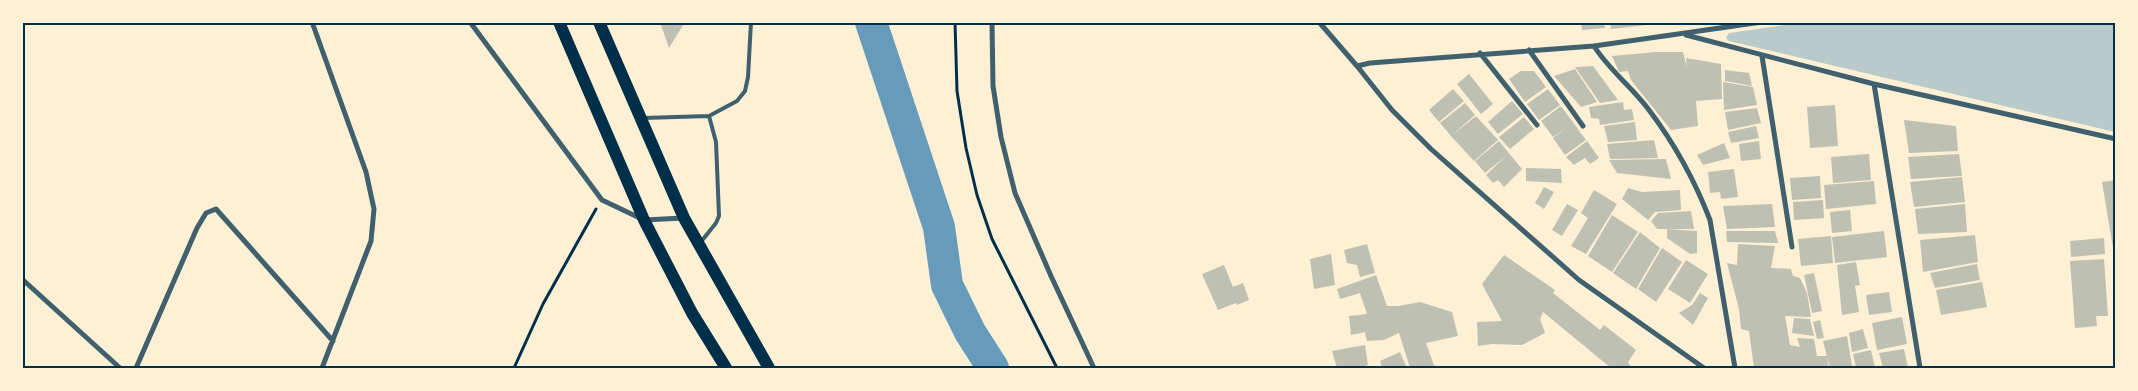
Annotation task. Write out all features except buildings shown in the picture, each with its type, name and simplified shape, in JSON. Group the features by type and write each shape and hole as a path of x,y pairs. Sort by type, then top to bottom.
{"main road":[{"path":"559,22 644,220 692,313 726,368"},
{"path":"599,22 684,218 769,368"}],"street":[{"path":"312,22 366,172 374,209 371,241 322,368"},
{"path":"470,22 602,200 644,220 684,218"},
{"path":"992,22 993,86 1001,137 1016,192 1051,276 1094,368"},
{"path":"1319,22 1392,110 1431,149 1572,274 1704,368"},
{"path":"1357,66 1370,63 1480,53 1594,46 1762,22"},
{"path":"1683,34 1874,84 2116,139"},
{"path":"1594,46 1605,63 1648,109 1686,167 1702,197 1710,220 1735,368"},
{"path":"1528,50 1583,126"},
{"path":"1480,53 1537,126"},
{"path":"1762,56 1792,247"},
{"path":"1874,84 1920,368"},
{"path":"136,368 197,228 206,213 216,210 333,341"},
{"path":"22,280 120,368"}],"lane":[{"path":"640,118 708,116 737,101 745,91 748,77 751,22"},
{"path":"699,245 716,223 719,216 716,142 708,116"}],"path":[{"path":"955,22 957,91 966,148 977,195 992,239 1057,368"},
{"path":"514,368 544,304 602,200"}],"shaded area":[{"path":"1799,23 2115,23 2115,132 1729,41 1726,38 1729,33"}],"waterway":[{"path":"871,22 939,227 947,285 970,332 993,368"}]}
